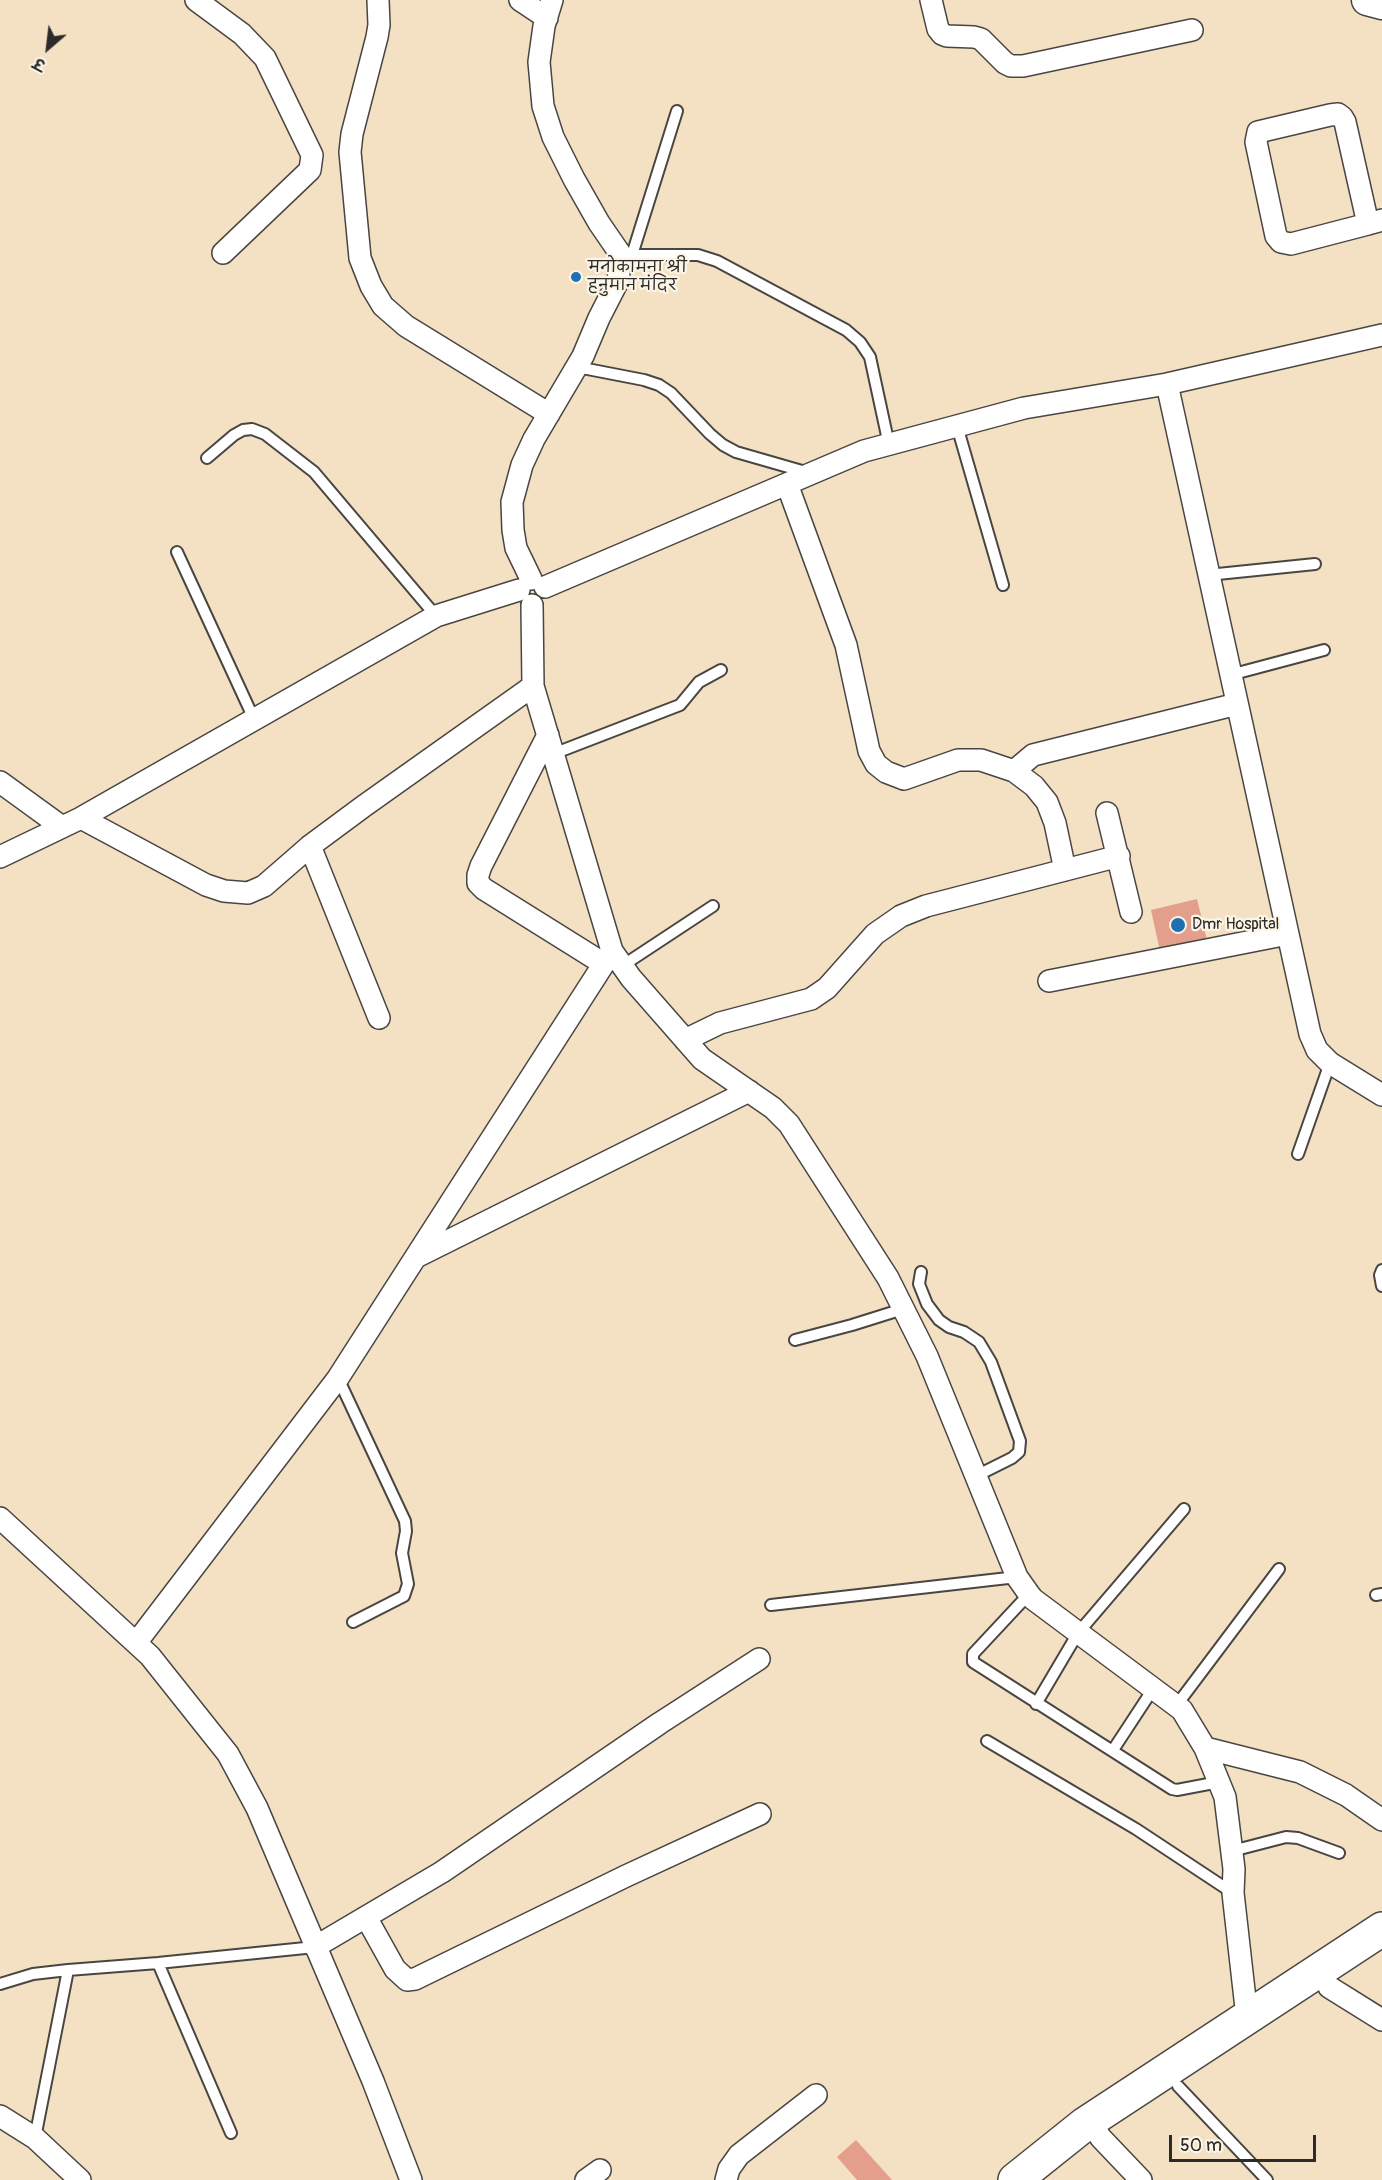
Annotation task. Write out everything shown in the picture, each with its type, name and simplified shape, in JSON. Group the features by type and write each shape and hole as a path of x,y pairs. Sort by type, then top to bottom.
{"main road":[{"path":"1367,0 1382,4"},
{"path":"1015,2180 1095,2129 1247,2017 1382,1929"},
{"path":"1050,2180 1095,2129 1118,2125 1382,1952"}],"street":[{"path":"196,0 242,34 265,58 312,155 310,170 223,253"},
{"path":"378,0 377,37 352,134 350,152 360,258 371,285 383,306 406,326 549,414"},
{"path":"136,1643 338,1378 613,961 533,686 532,590 516,548 512,502 522,465 534,439 577,367 618,281 626,255 599,223 574,179 553,136 543,106 539,62 549,9 520,0"},
{"path":"931,0 938,29 942,33 947,36 981,39 1011,66 1023,66 1191,30"},
{"path":"1330,114 1338,114 1342,117 1346,122 1375,222 1291,244 1281,242 1276,236 1273,224 1256,142 1258,132 1330,114"},
{"path":"0,857 71,823 436,616 532,590 864,451 1024,408 1167,384 1382,335"},
{"path":"1167,384 1310,1034 1317,1050 1329,1064 1382,1095"},
{"path":"787,484 846,645 869,751 876,764 886,772 904,779 958,760 981,760 1014,771 1034,786 1047,802 1055,823 1065,870"},
{"path":"0,782 71,823 206,885 224,891 248,893 264,886 310,846 533,686"},
{"path":"1014,771 1033,755 1237,704"},
{"path":"550,744 481,866 478,883 484,890 613,961 702,1059 773,1108 789,1124 888,1278 927,1356 1023,1585 1033,1599 1182,1710 1206,1748 1225,1797 1247,2017"},
{"path":"1107,813 1131,912"},
{"path":"310,846 379,1018"},
{"path":"685,1040 720,1023 811,999 827,988 875,934 901,916 926,906 1119,856"},
{"path":"1048,981 1288,934"},
{"path":"416,1258 749,1091"},
{"path":"0,1518 150,1656 228,1754 257,1808 373,2081 411,2180"},
{"path":"315,1947 442,1872 759,1659"},
{"path":"1206,1748 1300,1772 1346,1795 1382,1820"},
{"path":"366,1917 395,1969 407,1980 414,1979 760,1814"},
{"path":"1329,1987 1382,2020"},
{"path":"726,2180 729,2169 739,2155 816,2095"},
{"path":"0,2116 35,2138 80,2180"},
{"path":"1095,2129 1140,2180"}],"lane":[{"path":"677,111 626,255 698,255 717,261 846,330 860,342 870,357 889,445"},
{"path":"577,367 659,385 671,393 723,445 736,452 812,474"},
{"path":"957,426 1003,585"},
{"path":"207,458 243,430 252,429 265,434 314,471 436,616"},
{"path":"177,552 254,719"},
{"path":"1208,575 1315,564"},
{"path":"1230,675 1324,650"},
{"path":"550,744 680,705 699,681 721,670"},
{"path":"613,961 712,906"},
{"path":"1298,1154 1329,1064"},
{"path":"1382,1270 1380,1275 1382,1286"},
{"path":"921,1272 919,1284 927,1304 939,1320 979,1342 991,1362 1020,1441 1019,1452 1012,1458 976,1476"},
{"path":"795,1340 903,1309"},
{"path":"338,1378 405,1521 406,1531 402,1553 408,1584 404,1596 353,1622"},
{"path":"1036,1704 1078,1633 1184,1509"},
{"path":"1176,1706 1279,1569"},
{"path":"771,1605 1023,1585"},
{"path":"1023,1585 973,1654 973,1662 1172,1789 1219,1782"},
{"path":"1113,1750 1153,1689"},
{"path":"987,1741 1136,1829 1233,1893"},
{"path":"1232,1851 1286,1837 1298,1838 1340,1853"},
{"path":"0,1984 33,1974 315,1947"},
{"path":"158,1963 231,2133"},
{"path":"35,2138 68,1970"},
{"path":"1178,2086 1267,2180"}],"building":[{"path":"1197,899 1207,940 1160,951 1151,910"},
{"path":"856,2140 892,2180 857,2180 837,2157"}],"place":[{"name":"मनोकामना श्री हनुमान मंदिर","path":"576,277"},
{"name":"Dmr Hospital","path":"1178,925"}]}
